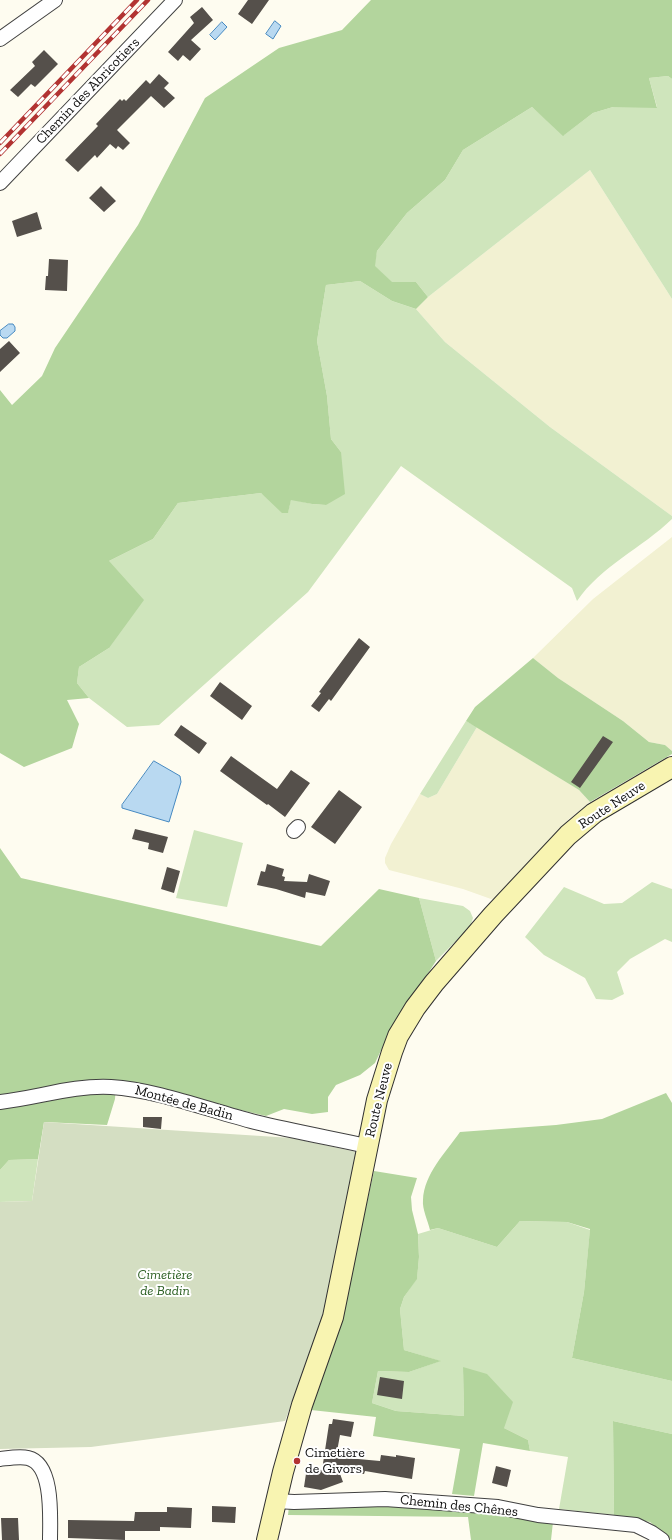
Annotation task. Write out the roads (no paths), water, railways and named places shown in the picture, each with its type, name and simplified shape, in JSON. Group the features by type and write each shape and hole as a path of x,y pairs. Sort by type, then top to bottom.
{"street":[{"path":"0,39 55,0"},
{"name":"Chemin des Abricotiers","path":"0,183 175,0"},
{"name":"Route Neuve","path":"267,1540 302,1405 333,1317 377,1100 398,1036 434,983 568,835 594,813 672,767"},
{"name":"Montée de Badin","path":"0,1102 50,1092 93,1087 128,1089 197,1105 254,1122 367,1146"},
{"path":"0,1459 28,1458 40,1464 46,1476 48,1488 50,1540"},
{"name":"Chemin des Chênes","path":"276,1501 294,1502 385,1499 498,1507 538,1515 636,1525 662,1540"}],"water":[{"path":"275,21 281,26 273,39 266,34"},
{"path":"222,22 227,27 215,40 210,35"},
{"path":"9,324 13,324 15,331 7,338 3,338 0,335 0,331"},
{"path":"154,761 180,776 181,782 169,822 122,808 122,805"}],"railway":[{"path":"0,143 137,0"},
{"path":"0,154 148,0"}],"place":[{"name":"Cimetière de Givors","path":"297,1461"}],"park label":[{"name":"Cimetière de Badin","path":"165,1284"}]}
